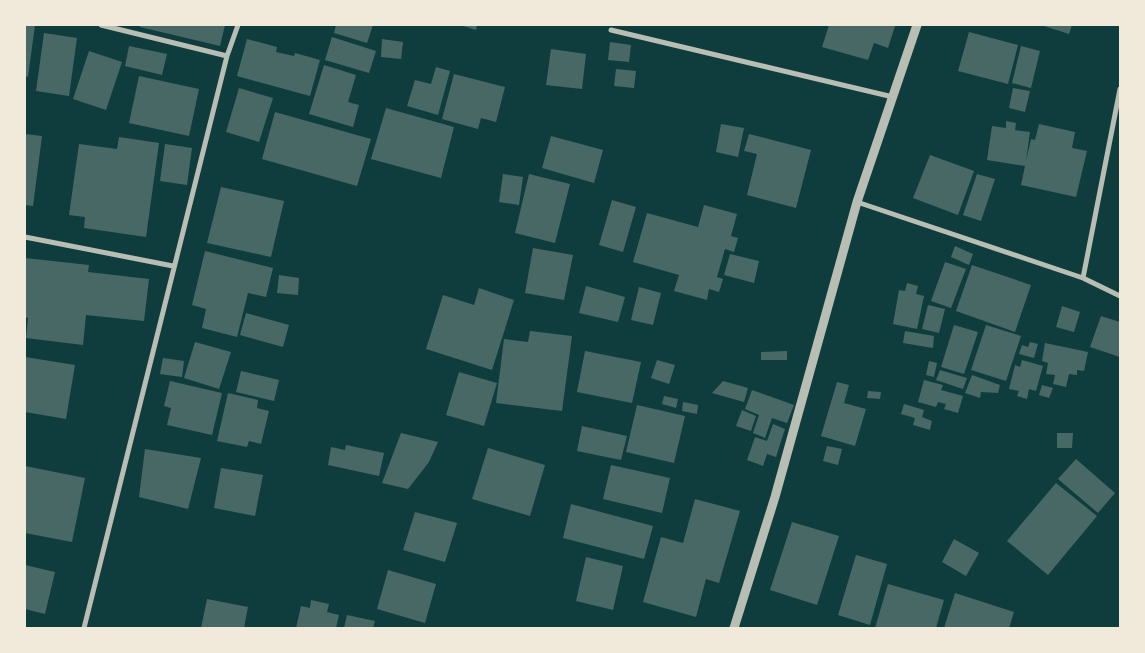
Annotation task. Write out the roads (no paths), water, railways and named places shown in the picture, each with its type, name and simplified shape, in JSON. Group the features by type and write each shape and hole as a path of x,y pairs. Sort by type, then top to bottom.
{"street":[{"path":"101,25 227,56"},
{"path":"84,628 227,56 238,25"},
{"path":"734,628 774,497 857,202 917,25"},
{"path":"611,30 893,97"},
{"path":"1083,278 1120,89"},
{"path":"857,202 1083,278 1120,296"},
{"path":"25,237 174,266"}]}
